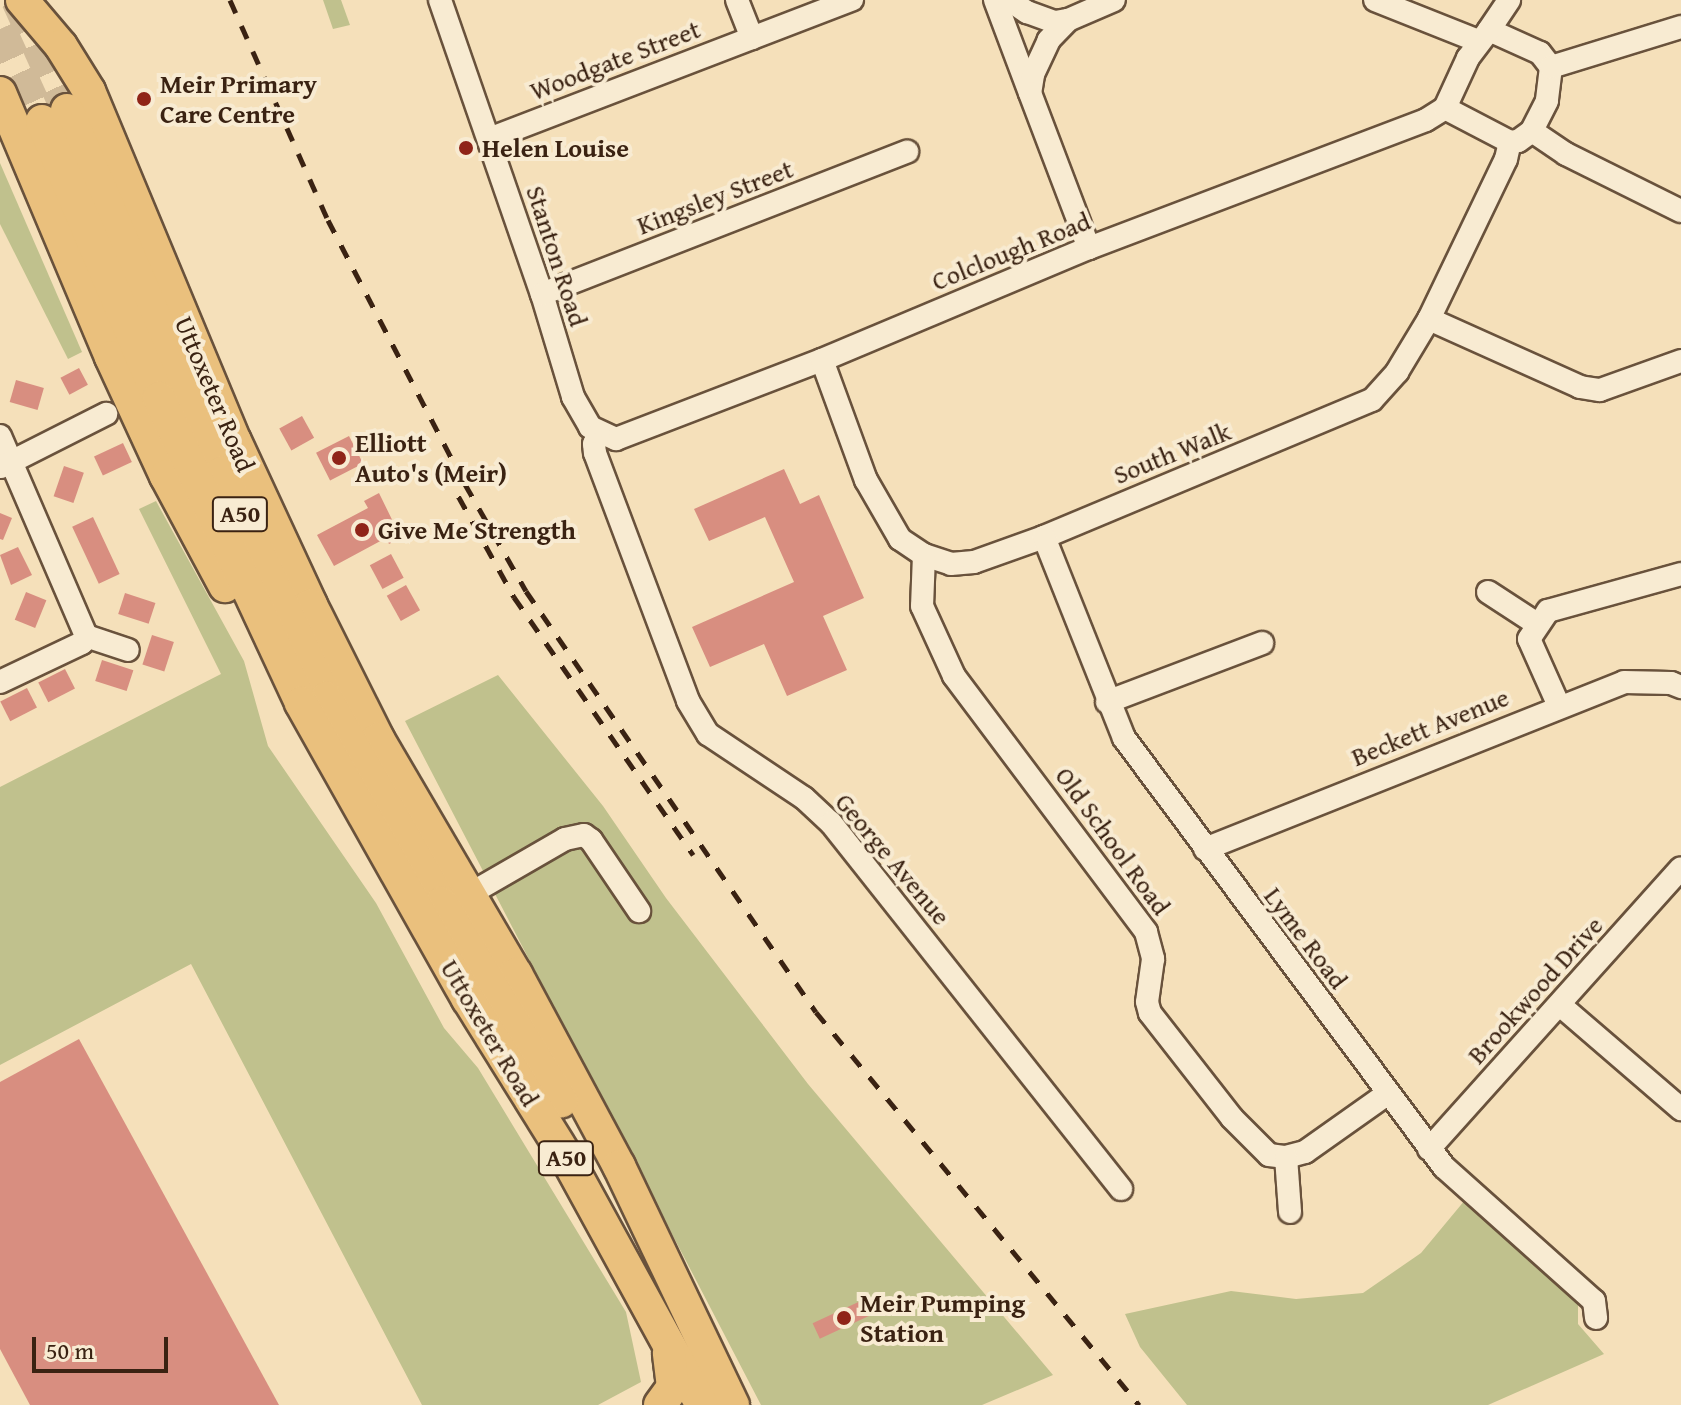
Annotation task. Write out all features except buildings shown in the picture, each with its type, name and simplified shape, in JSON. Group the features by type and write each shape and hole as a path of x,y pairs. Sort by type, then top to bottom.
{"highway":[{"name":"Uttoxeter Road","path":"22,0 61,46 89,91 168,285 280,542 378,739 619,1166 681,1301"},
{"path":"0,93 111,357 166,476 266,655 301,703"},
{"name":"A50","path":"301,703 159,398 55,116 326,698 441,903 681,1301 733,1405"},
{"name":"Uttoxeter Road","path":"301,703 428,930 565,1155 702,1405"},
{"path":"660,1405 673,1387 673,1367 662,1329"}],"street":[{"name":"Stanton Road","path":"440,0 542,294 573,397 590,427 599,433"},
{"path":"737,0 752,38"},
{"name":"Woodgate Street","path":"489,139 852,0"},
{"path":"995,0 1089,248"},
{"path":"1009,0 1027,12 1055,22 1068,20 1114,0"},
{"path":"1375,0 1484,35 1540,53 1551,67 1547,101 1532,131 1525,138 1510,142 1445,108 1484,35 1509,0"},
{"path":"1030,93 1040,56 1049,40 1068,20"},
{"path":"1551,67 1681,27"},
{"name":"Colclough Road","path":"599,433 616,439 625,437 822,360 1089,248 1426,120 1445,108"},
{"path":"1532,131 1566,154 1681,211"},
{"name":"South Walk","path":"822,360 866,480 900,539 924,555 951,564 974,562 1044,537 1364,405 1397,372 1429,319 1506,159 1510,142"},
{"name":"Kingsley Street","path":"542,294 907,152"},
{"path":"1429,319 1580,387 1600,390 1681,361"},
{"path":"7,464 106,414"},
{"name":"George Avenue","path":"599,433 594,444 595,453 688,701 708,734 804,798 831,823 1121,1189"},
{"path":"0,436 7,464 86,636 128,650"},
{"name":"Lyme Road","path":"1044,537 1107,702 1124,738 1429,1149 1475,1196 1594,1301 1596,1318"},
{"name":"Old School Road","path":"924,555 922,606 954,676 1146,932 1153,959 1147,1002 1150,1013 1232,1118 1269,1155 1286,1157"},
{"path":"1559,706 1529,639 1548,611 1681,574"},
{"path":"1488,592 1537,624"},
{"path":"0,682 82,643 86,636"},
{"path":"1107,702 1262,643"},
{"name":"Beckett Avenue","path":"1205,849 1624,682 1671,683 1681,687"},
{"path":"474,905 565,839 584,835 591,840 639,911"},
{"name":"Brookwood Drive","path":"1429,1149 1681,868"},
{"path":"1560,1005 1681,1109"},
{"path":"1290,1212 1286,1157 1305,1152 1387,1094"}],"green space":[{"path":"323,0 341,0 350,25 333,29"},
{"path":"0,163 82,352 68,359 0,224"},
{"path":"156,501 244,661 268,746 376,903 444,1028 478,1068 626,1312 641,1382 598,1405 422,1405 191,964 0,1065 0,787 221,674 139,509"},
{"path":"498,675 603,806 666,898 808,1084 1053,1375 982,1405 761,1405 405,721"},
{"path":"1465,1200 1578,1297 1578,1324 1604,1354 1488,1405 1187,1405 1140,1347 1125,1314 1231,1291 1296,1299 1363,1293 1421,1253"}],"tunnel":[{"path":"17,0 67,110"},
{"path":"0,29 42,121"}],"railway":[{"path":"230,0 328,220 465,484 526,591 816,1012 1139,1405"},
{"path":"445,472 514,597 693,855"}],"place":[{"name":"Meir Primary Care Centre","path":"144,99"},
{"name":"Helen Louise","path":"466,148"},
{"name":"Elliott Auto's (Meir)","path":"339,458"},
{"name":"Give Me Strength","path":"362,530"},
{"name":"Meir Pumping Station","path":"844,1318"}]}
